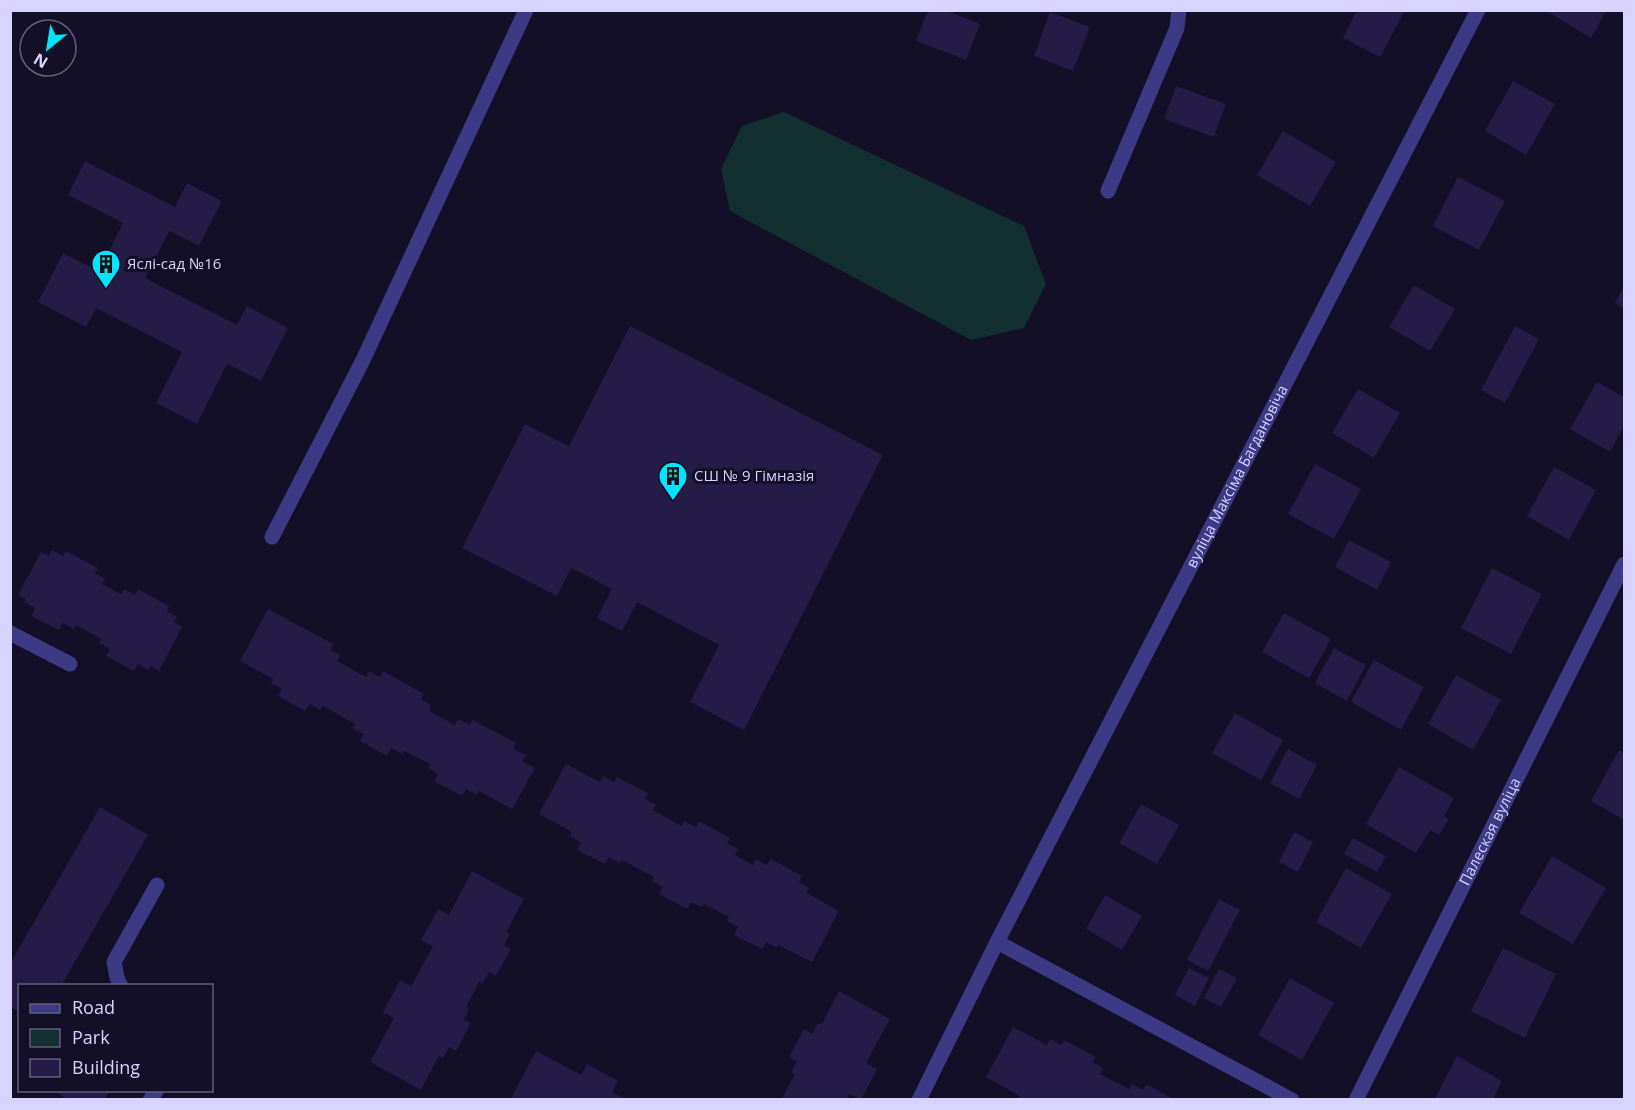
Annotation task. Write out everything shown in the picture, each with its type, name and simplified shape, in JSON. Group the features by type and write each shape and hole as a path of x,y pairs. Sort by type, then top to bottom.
{"street":[{"path":"272,537 363,360 526,10"},
{"path":"1108,191 1177,28 1179,10"},
{"name":"вуліца Максіма Багдановіча","path":"919,1100 997,942 1478,10"},
{"name":"Палеская вуліца","path":"1356,1100 1624,564"},
{"path":"10,633 70,664"},
{"path":"120,984 114,962 157,885"},
{"path":"997,942 1292,1100"}],"green space":[{"path":"784,112 1024,226 1046,284 1024,328 971,340 730,211 721,169 742,126"}],"building":[{"path":"928,10 945,10 980,24 966,60 916,41"},
{"path":"1357,10 1405,10 1380,57 1343,38"},
{"path":"1545,10 1607,10 1591,38"},
{"path":"1050,12 1090,27 1073,71 1034,56"},
{"path":"1513,81 1555,104 1526,155 1485,131"},
{"path":"1176,86 1226,104 1214,137 1164,119"},
{"path":"1283,131 1336,162 1310,206 1257,175"},
{"name":"Яслі-сад №16","path":"85,161 175,207 187,183 222,201 199,246 169,231 145,278 237,325 247,306 288,328 261,381 227,364 197,424 156,403 182,352 96,308 86,327 38,302 63,253 99,271 123,223 68,195"},
{"path":"1458,177 1505,201 1479,250 1433,226"},
{"path":"1414,285 1455,309 1430,351 1389,327"},
{"path":"1624,286 1624,309 1615,303"},
{"name":"СШ № 9 Гімназія","path":"630,326 883,455 744,730 690,702 719,645 637,602 622,631 597,618 612,589 571,568 557,596 462,548 525,424 569,446"},
{"path":"1515,326 1539,339 1505,403 1481,390"},
{"path":"1597,382 1624,397 1624,425 1610,452 1570,429"},
{"path":"1358,389 1400,413 1374,458 1332,433"},
{"path":"1315,464 1361,489 1334,539 1288,514"},
{"path":"1554,467 1596,490 1569,540 1527,516"},
{"path":"1349,540 1391,562 1377,590 1335,567"},
{"path":"52,550 63,556 66,551 98,568 95,573 105,579 102,584 121,594 124,589 135,595 138,589 169,606 167,611 177,617 174,622 182,627 159,671 151,666 148,670 138,664 134,671 106,656 110,649 99,643 101,639 76,625 74,629 63,623 59,630 31,616 35,608 24,602 26,599 18,595 41,552 49,556"},
{"path":"1492,568 1542,594 1511,654 1461,628"},
{"path":"268,609 333,644 330,650 340,655 337,661 366,677 369,671 380,677 383,671 424,694 421,699 431,705 429,711 455,725 458,719 470,725 473,720 516,743 513,749 526,755 522,761 535,768 512,809 479,791 477,795 466,789 462,796 434,781 438,774 428,768 430,764 404,751 402,754 391,748 387,756 360,741 364,734 352,728 355,724 323,706 320,710 310,704 305,711 278,696 282,689 271,683 273,679 240,661"},
{"path":"1284,613 1331,639 1309,678 1262,652"},
{"path":"1334,648 1366,665 1347,701 1315,683"},
{"path":"1374,660 1424,687 1401,730 1351,702"},
{"path":"1456,675 1501,700 1473,750 1428,724"},
{"path":"1235,713 1283,740 1261,780 1212,753"},
{"path":"1288,749 1317,765 1299,799 1270,783"},
{"path":"1619,750 1624,753 1624,820 1591,801"},
{"path":"566,764 600,782 603,776 614,782 617,777 648,793 645,799 656,805 653,810 681,826 684,821 696,827 699,821 730,838 727,843 738,849 735,855 753,865 756,859 767,865 771,859 802,876 799,882 809,888 807,893 839,911 812,962 778,945 777,948 766,942 762,949 734,935 738,927 727,921 729,917 704,904 702,907 691,902 687,909 659,894 663,887 652,881 654,877 622,860 620,863 609,857 605,864 577,850 581,843 570,836 572,832 539,814"},
{"path":"1399,767 1454,798 1444,816 1449,819 1439,835 1430,830 1416,853 1366,824"},
{"path":"1141,804 1179,825 1157,864 1119,843"},
{"path":"100,807 148,835 62,984 18,984 18,1011 10,1007 10,964"},
{"path":"1294,832 1313,842 1298,872 1279,862"},
{"path":"1353,838 1386,856 1377,872 1344,854"},
{"path":"1552,856 1606,888 1573,944 1519,913"},
{"path":"1346,868 1392,894 1361,948 1316,922"},
{"path":"472,871 524,899 506,932 510,934 504,945 511,949 496,976 489,972 483,983 479,982 466,1007 469,1009 464,1020 471,1023 456,1051 449,1047 443,1058 439,1056 421,1090 370,1062 394,1018 383,1012 400,980 411,986 433,946 421,940 438,909 449,915"},
{"path":"1105,895 1142,916 1122,950 1086,929"},
{"path":"1219,899 1240,910 1208,971 1187,960"},
{"path":"1503,948 1556,974 1525,1038 1471,1011"},
{"path":"1189,968 1209,978 1195,1006 1175,995"},
{"path":"1219,969 1237,978 1221,1007 1204,998"},
{"path":"1290,978 1334,1003 1302,1060 1258,1035"},
{"path":"839,991 890,1019 866,1063 877,1069 861,1100 849,1094 847,1100 781,1100 795,1074 791,1072 797,1061 789,1057 804,1029 812,1034 818,1023 822,1024"},
{"path":"1013,1027 1047,1045 1050,1039 1061,1045 1064,1040 1096,1057 1092,1062 1103,1068 1100,1074 1129,1089 1132,1084 1143,1090 1146,1084 1175,1100 1017,1100 1020,1096 986,1077"},
{"path":"536,1051 581,1075 587,1064 618,1081 612,1092 626,1100 510,1100"},
{"path":"1457,1056 1502,1081 1493,1100 1434,1100"},
{"path":"56,1092 109,1092 105,1100 68,1100"}],"place":[{"name":"Яслі-сад №16","path":"106,290"},
{"name":"СШ № 9 Гімназія","path":"673,502"}]}
